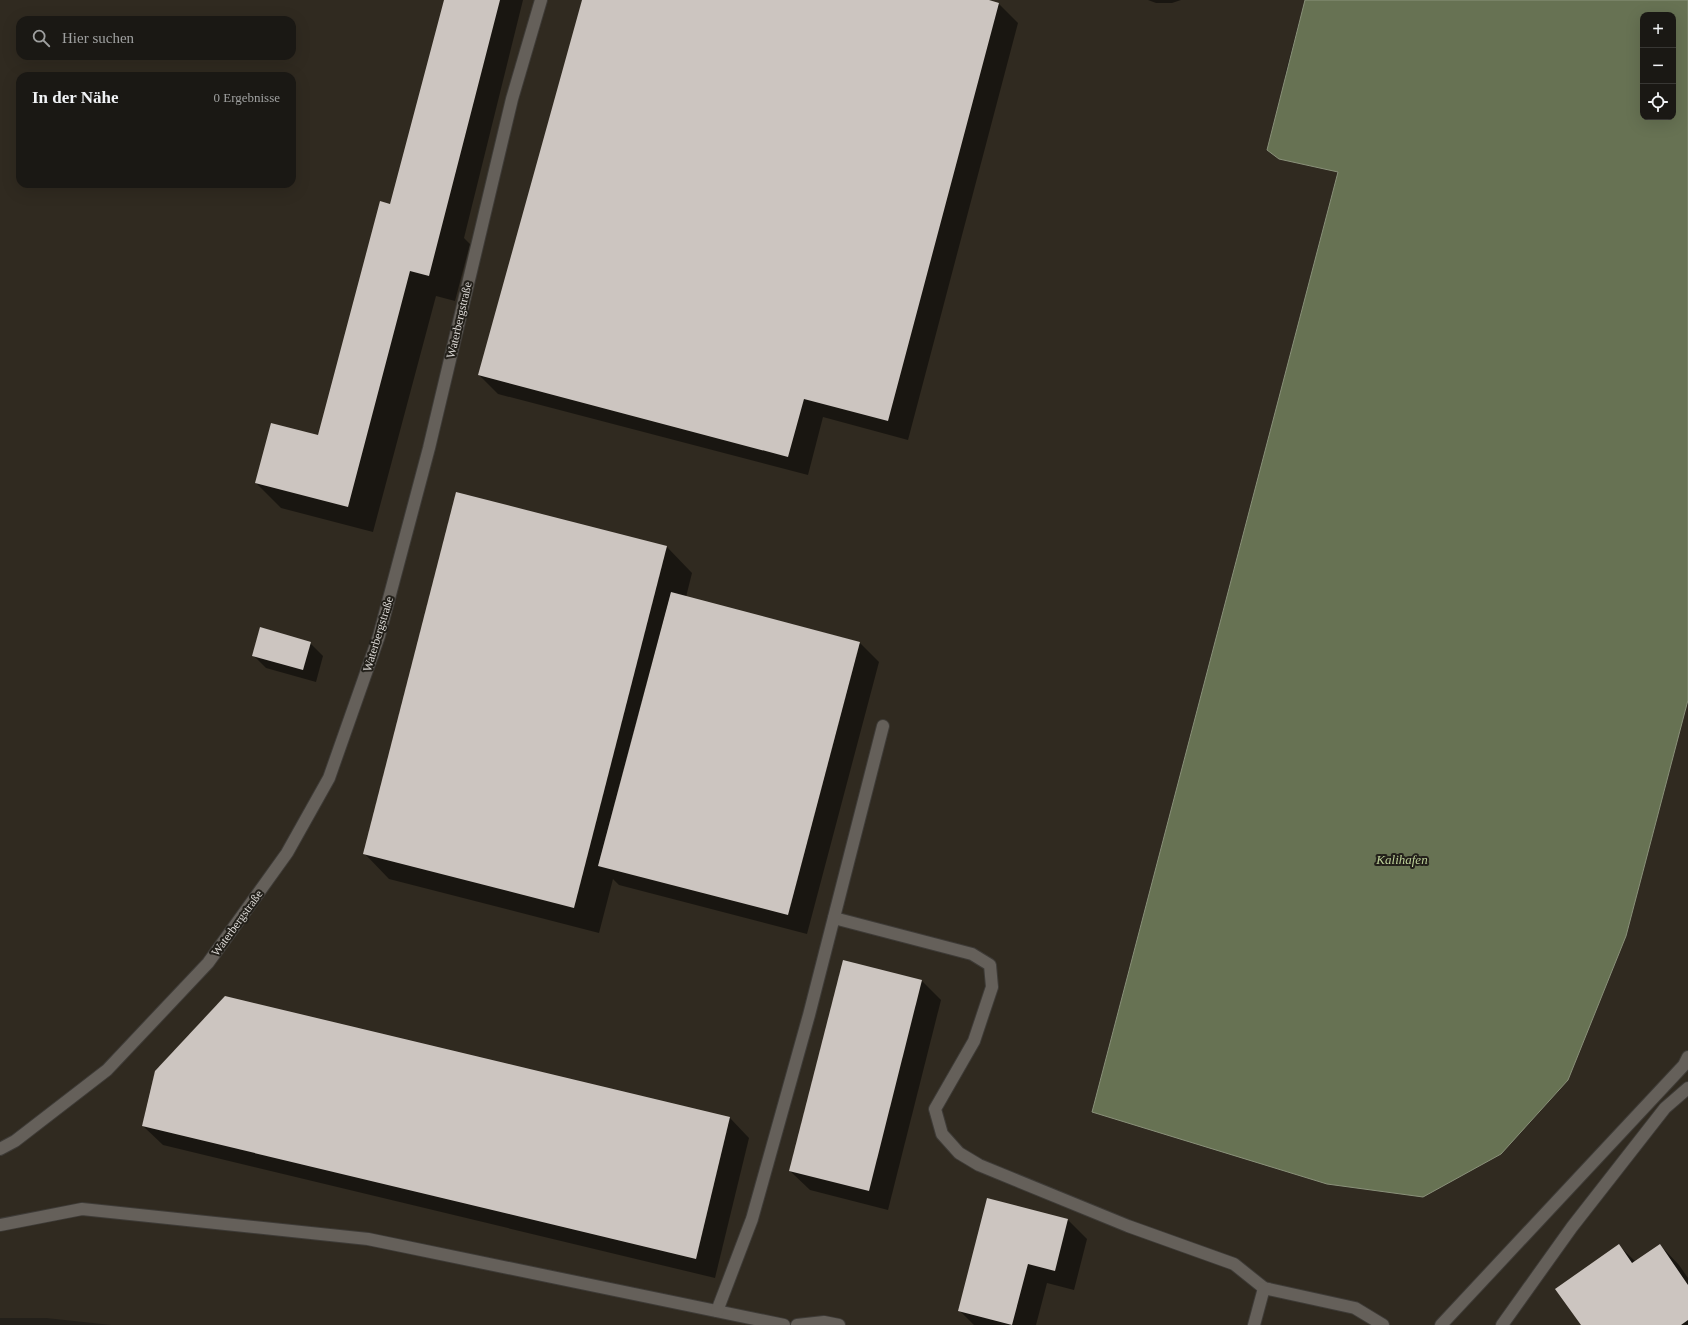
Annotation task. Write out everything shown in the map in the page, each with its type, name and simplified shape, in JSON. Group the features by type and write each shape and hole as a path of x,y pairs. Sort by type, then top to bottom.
{"street":[{"name":"Waterbergstraße","path":"0,1149 15,1141 107,1070 208,963 287,853 329,778 381,629 429,448 512,99 541,0"},
{"path":"718,1311 752,1219 809,1015 883,726"},
{"path":"834,918 972,954 990,965 992,987 974,1041 935,1109 942,1134 959,1153 979,1165 1128,1226 1234,1264 1264,1288 1356,1308 1383,1325"},
{"path":"1442,1325 1684,1065 1688,1057"},
{"path":"1502,1325 1572,1227 1660,1115 1688,1088"},
{"path":"0,1225 82,1210 368,1239 784,1325"},
{"path":"1254,1325 1264,1288"},
{"path":"797,1325 824,1322 839,1325"}],"shaded area":[{"path":"0,0 1305,0 1285,74 1279,159 1338,171 1092,1111 1501,1154 1568,1080 1626,936 1688,700 1688,1325 111,1325 46,1318 0,1318"}],"water":[{"name":"Kalihafen","path":"1305,0 1688,0 1688,700 1626,936 1568,1080 1501,1154 1423,1197 1327,1184 1092,1112 1338,172 1279,159 1267,150"}],"building":[{"path":"444,0 500,0 429,276 410,271 348,507 255,483 271,423 318,435 380,201 390,204"},
{"path":"582,0 989,0 999,3 888,421 804,399 788,457 478,375"},
{"path":"456,492 667,546 574,908 363,854"},
{"path":"671,592 860,642 788,915 598,866"},
{"path":"260,627 311,642 303,670 252,656"},
{"path":"843,960 922,980 869,1191 789,1171"},
{"path":"225,996 730,1117 696,1259 142,1126 155,1071"},
{"path":"987,1198 1068,1219 1055,1271 1028,1264 1012,1325 958,1311"},
{"path":"1619,1244 1632,1263 1660,1244 1688,1285 1688,1320 1681,1325 1581,1325 1555,1289"}]}
